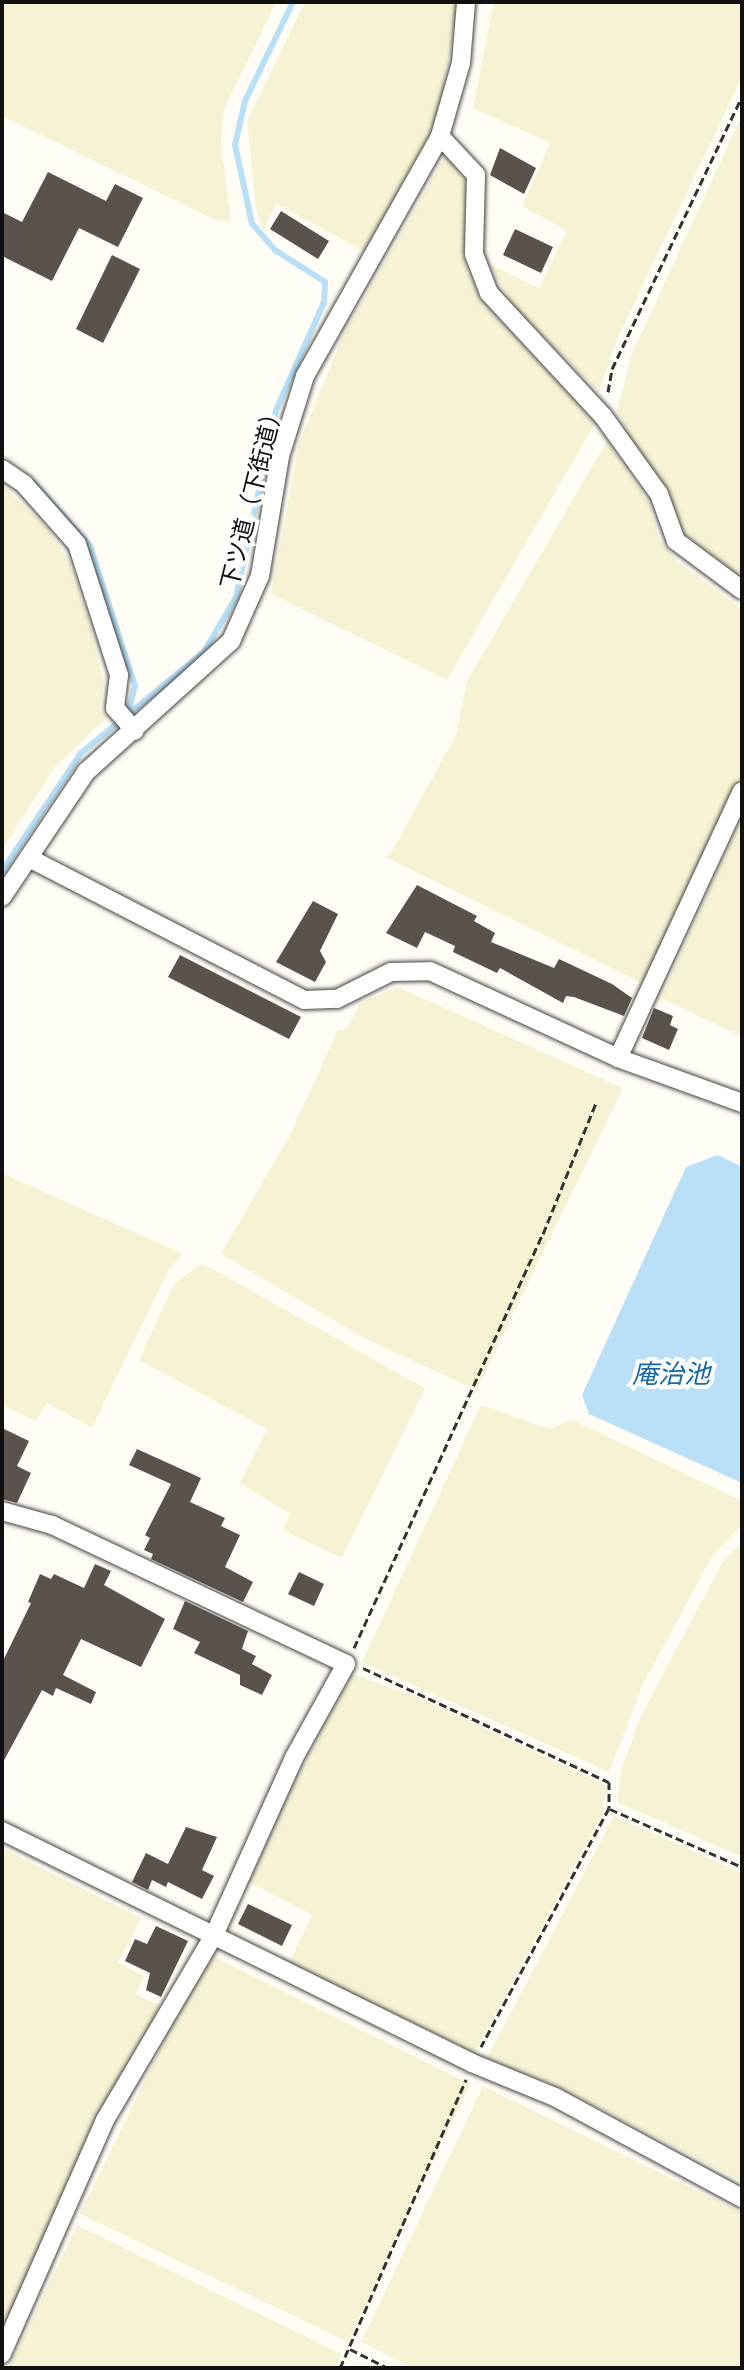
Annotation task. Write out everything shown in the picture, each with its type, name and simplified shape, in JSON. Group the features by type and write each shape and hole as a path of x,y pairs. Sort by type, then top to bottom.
{"street":[{"name":"下ツ道（下街道）","path":"2,897 31,859 86,772 135,731 231,641 260,576 280,456 305,376 440,136 461,63 466,2"},
{"path":"440,136 476,175 474,254 489,293 603,416 659,494 676,541 742,590"},
{"path":"2,469 24,484 77,544 119,675 115,708 135,731"},
{"path":"618,1058 742,791"},
{"path":"31,859 304,1000 337,999 391,972 430,971 618,1058 742,1103"},
{"path":"2,1511 52,1525 346,1664 294,1758 214,1935 105,2120 2,2354"},
{"path":"2,1831 472,2063 555,2097 742,2198"}],"path":[{"path":"603,416 612,369 742,97"},
{"path":"340,2368 472,2063 609,1808 609,1782 346,1664 543,1234 596,1103"},
{"path":"609,1808 742,1867"},
{"path":"350,2349 388,2368"}],"shaded area":[{"path":"2,2 276,2 223,112 221,144 231,221 215,220 2,116"},
{"path":"305,2 459,2 437,121 364,251 276,204 263,232 256,208 247,121"},
{"path":"494,2 742,2 742,77 618,337 599,392 513,306 489,264 539,288 567,231 522,206 550,143 473,108"},
{"path":"742,115 742,582 680,531 669,492 635,449 617,411 632,354"},
{"path":"446,155 469,187 466,266 478,296 595,423 447,680 271,594 299,443 343,335"},
{"path":"607,441 648,501 660,540 678,562 742,609 742,777 726,802 646,985 385,857 392,851 456,735 467,681"},
{"path":"2,485 47,528 69,561 88,617 104,682 100,707 107,717 54,768 2,850"},
{"path":"742,816 742,1037 661,998"},
{"path":"398,987 623,1088 476,1390 364,1338 221,1254 290,1135 338,1030 347,1029 360,1003"},
{"path":"2,1173 183,1254 168,1271 92,1428 47,1403 36,1421 2,1405"},
{"path":"202,1263 425,1388 342,1558 283,1530 290,1514 240,1483 267,1429 139,1360 174,1284"},
{"path":"481,1405 549,1429 573,1420 742,1501 742,1525 713,1555 643,1684 609,1772 362,1662"},
{"path":"742,1542 742,1857 617,1802 621,1770 640,1718 724,1559"},
{"path":"352,1674 420,1698 607,1786 602,1814 475,2053 289,1963 312,1915 249,1882 290,1790"},
{"path":"614,1816 742,1873 742,2181 549,2083 487,2058"},
{"path":"2,1848 141,1918 118,1963 144,1976 136,1995 160,2005 2,2336"},
{"path":"207,1953 470,2084 348,2342 80,2214"},
{"path":"483,2086 742,2213 742,2368 413,2368 361,2342"},
{"path":"77,2225 342,2354 335,2368 9,2368"}],"water":[{"name":"庵治池","path":"718,1155 742,1167 742,1483 589,1414 582,1395 686,1167"}],"building":[{"path":"500,148 536,168 524,194 490,175"},
{"path":"48,172 106,201 115,184 143,198 118,247 79,228 52,281 2,256 2,212 22,222"},
{"path":"281,211 329,241 318,259 270,229"},
{"path":"515,229 553,247 541,273 503,255"},
{"path":"112,255 140,269 103,343 76,329"},
{"path":"417,885 477,916 474,921 495,933 491,942 554,968 559,959 612,984 632,998 624,1016 574,997 566,996 563,1003 500,968 497,973 453,952 455,946 425,932 417,948 386,933"},
{"path":"313,901 338,914 320,951 326,962 315,982 276,962"},
{"path":"180,955 301,1017 289,1039 168,977"},
{"path":"654,1008 673,1016 670,1025 678,1029 669,1050 642,1038"},
{"path":"2,1428 29,1441 17,1466 31,1473 17,1503 2,1499"},
{"path":"137,1449 201,1478 190,1502 225,1518 221,1526 240,1535 225,1567 253,1582 243,1602 151,1559 153,1554 144,1550 150,1538 145,1535 171,1484 129,1465"},
{"path":"95,1564 111,1571 104,1585 165,1619 141,1667 81,1639 63,1675 96,1692 91,1704 56,1688 53,1696 42,1690 2,1764 2,1663 31,1603 28,1602 40,1574 51,1579 54,1574 84,1588"},
{"path":"299,1572 324,1584 314,1606 288,1594"},
{"path":"185,1601 248,1631 242,1649 256,1656 252,1664 272,1675 262,1695 240,1685 240,1675 194,1653 200,1642 173,1629"},
{"path":"186,1827 217,1837 202,1870 214,1876 202,1899 168,1882 166,1887 152,1880 148,1890 132,1882 146,1853 168,1864"},
{"path":"248,1904 292,1925 282,1946 238,1924"},
{"path":"156,1926 188,1941 161,1997 146,1990 150,1973 125,1961 135,1939 147,1944"}],"waterway":[{"path":"2,871 81,753 204,652 236,597 276,410 324,302 325,282 275,250 252,224 235,145 245,101 293,2"},
{"path":"34,483 90,546 135,686 129,710"}]}
